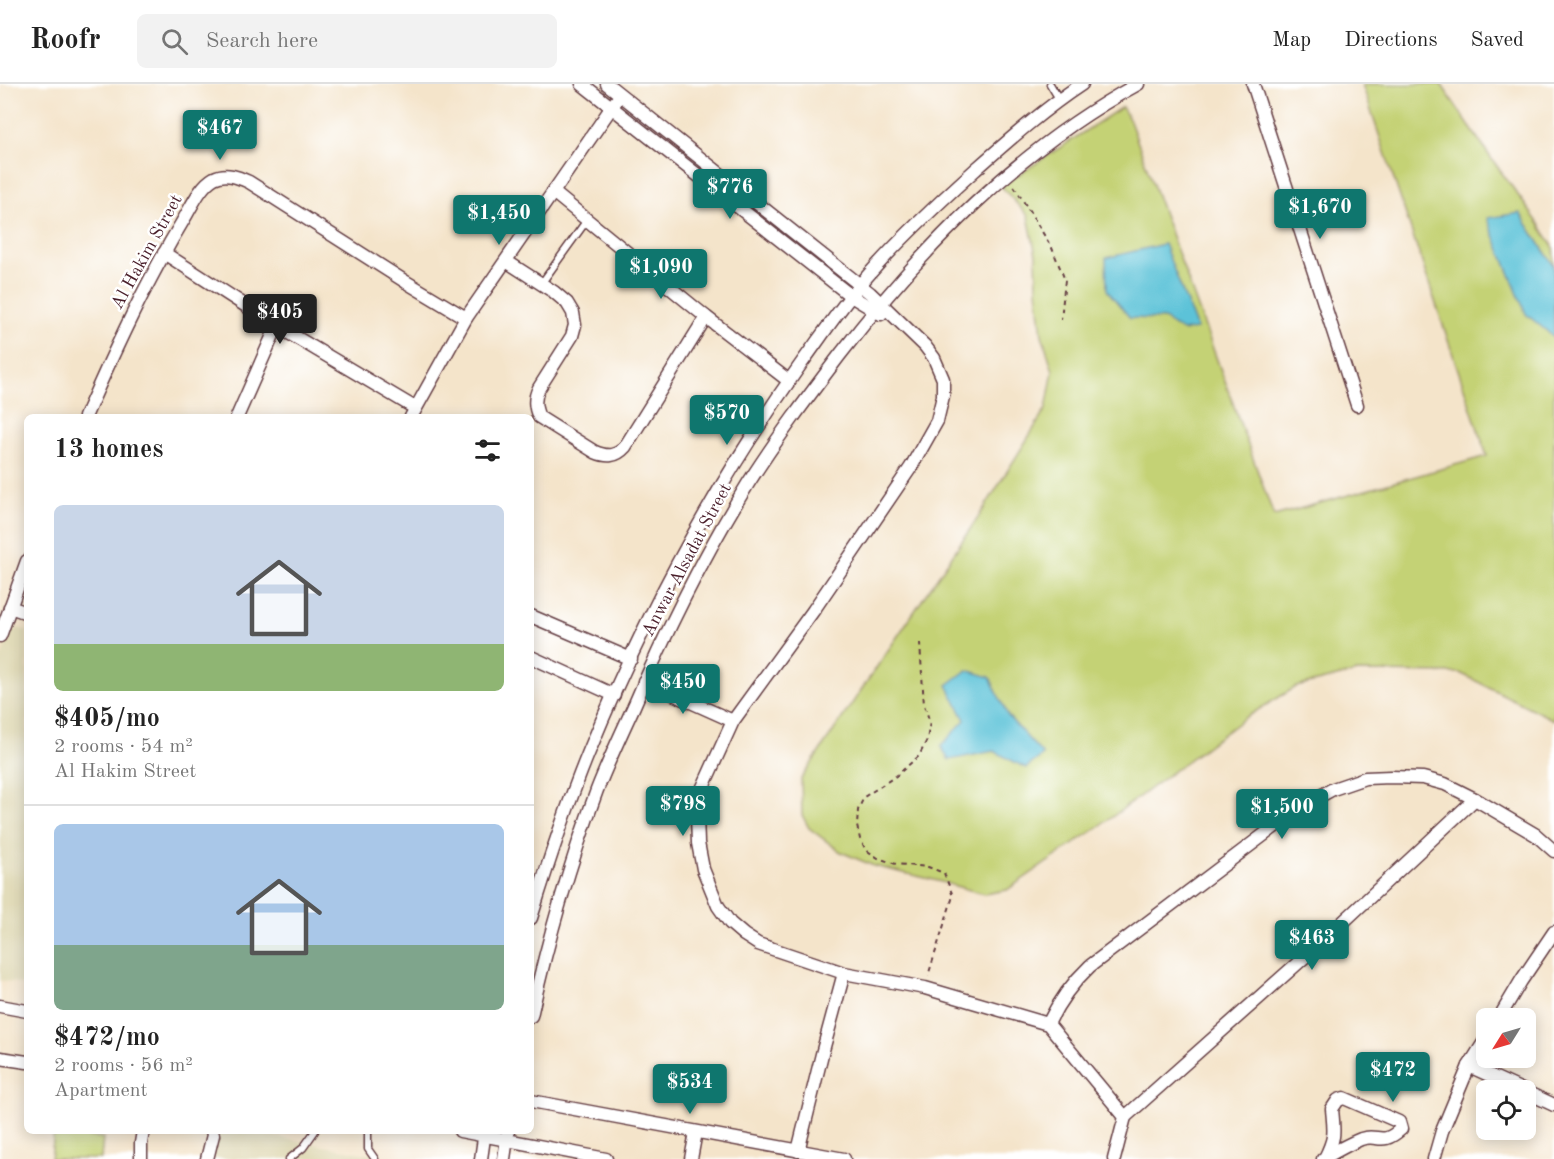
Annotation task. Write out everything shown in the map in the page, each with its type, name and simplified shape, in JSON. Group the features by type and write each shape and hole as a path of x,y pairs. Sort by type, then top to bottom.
{"street":[{"path":"582,84 851,296 878,307 909,330 934,358 943,379 943,396 937,421 911,467 813,611 733,721 703,788 698,816 698,843 703,869 718,906 730,923 758,944 844,973 925,988 1048,1024 1125,1117"},
{"path":"607,84 860,285 878,307"},
{"name":"Anwar Alsadat Street","path":"534,908 580,777 614,695 685,550 756,429 851,296 883,259 959,184 1059,99 1082,84"},
{"name":"Anwar Alsadat Street","path":"534,1002 542,965 579,842 598,788 676,614 705,557 750,482 803,404 878,307 950,227 1007,175 1056,136 1138,84"},
{"path":"1253,84 1357,405"},
{"path":"164,254 413,412 466,318 621,95"},
{"name":"Al Hakim Street","path":"86,414 118,343 164,254 206,186 215,178 231,174 249,182 466,318"},
{"path":"554,192 706,317 789,381"},
{"path":"506,261 554,292 567,303 573,313 575,325 572,336 539,388 534,408 539,417 551,426 605,456 614,455 625,447 706,317"},
{"path":"238,414 277,326"},
{"path":"0,636 24,569"},
{"path":"10,607 24,612"},
{"path":"534,617 631,659"},
{"path":"534,658 614,695"},
{"path":"644,681 733,721"},
{"path":"1048,1024 1062,998 1090,966 1302,806 1333,789 1365,778 1423,778 1445,784 1536,835 1554,851"},
{"path":"1114,1159 1125,1117 1326,938 1475,799"},
{"path":"1505,1008 1554,932"},
{"path":"798,1151 844,973"},
{"path":"0,1006 24,1010"},
{"path":"1434,1159 1442,1131 1469,1066 1476,1055"},
{"path":"0,1058 24,1062"},
{"path":"1469,1066 1500,1080"},
{"path":"1536,1097 1554,1105"},
{"path":"1344,1098 1399,1122 1401,1125 1401,1129 1389,1138 1363,1138 1324,1158 1333,1141 1335,1127 1332,1109 1338,1100 1344,1098"},
{"path":"534,1102 844,1159"},
{"path":"691,1159 696,1132"},
{"path":"141,1159 142,1134"},
{"path":"207,1159 213,1134"},
{"path":"481,1159 484,1134"},
{"path":"504,1159 508,1135 606,1159"}],"lane":[{"path":"1050,84 1059,99"},
{"path":"541,284 587,220"},
{"path":"289,1159 303,1148 313,1134"},
{"path":"368,1134 368,1149 375,1159"}],"path":[{"path":"1007,175 1052,248 1065,280 1061,320"},
{"path":"920,643 924,705 930,722 927,740 919,756 896,776 864,796 858,810 857,826 866,850 878,858 896,864 928,867 944,873 952,896 925,988"}],"shaded area":[{"path":"19,628 24,630 24,984 0,980 0,661 13,630"},
{"path":"217,1134 261,1134 393,1159 208,1159"}],"green space":[{"path":"1362,84 1441,84 1554,248 1554,720 1460,673 1357,672 1296,687 1246,717 1104,823 1007,890 984,894 874,866 841,852 809,828 802,815 801,779 983,510 1046,409 1053,371 1042,335 1036,255 1028,216 1001,186 1122,107 1130,121 1274,516 1487,456"},
{"path":"54,1134 103,1138 101,1159 51,1159"}],"water":[{"path":"1520,213 1554,266 1554,337 1526,314 1487,218"},
{"path":"1164,244 1197,329 1182,331 1164,319 1130,318 1107,290 1106,258"},
{"path":"967,670 990,677 1008,716 1043,755 1026,768 994,751 949,760 941,746 965,720 947,685"}]}
